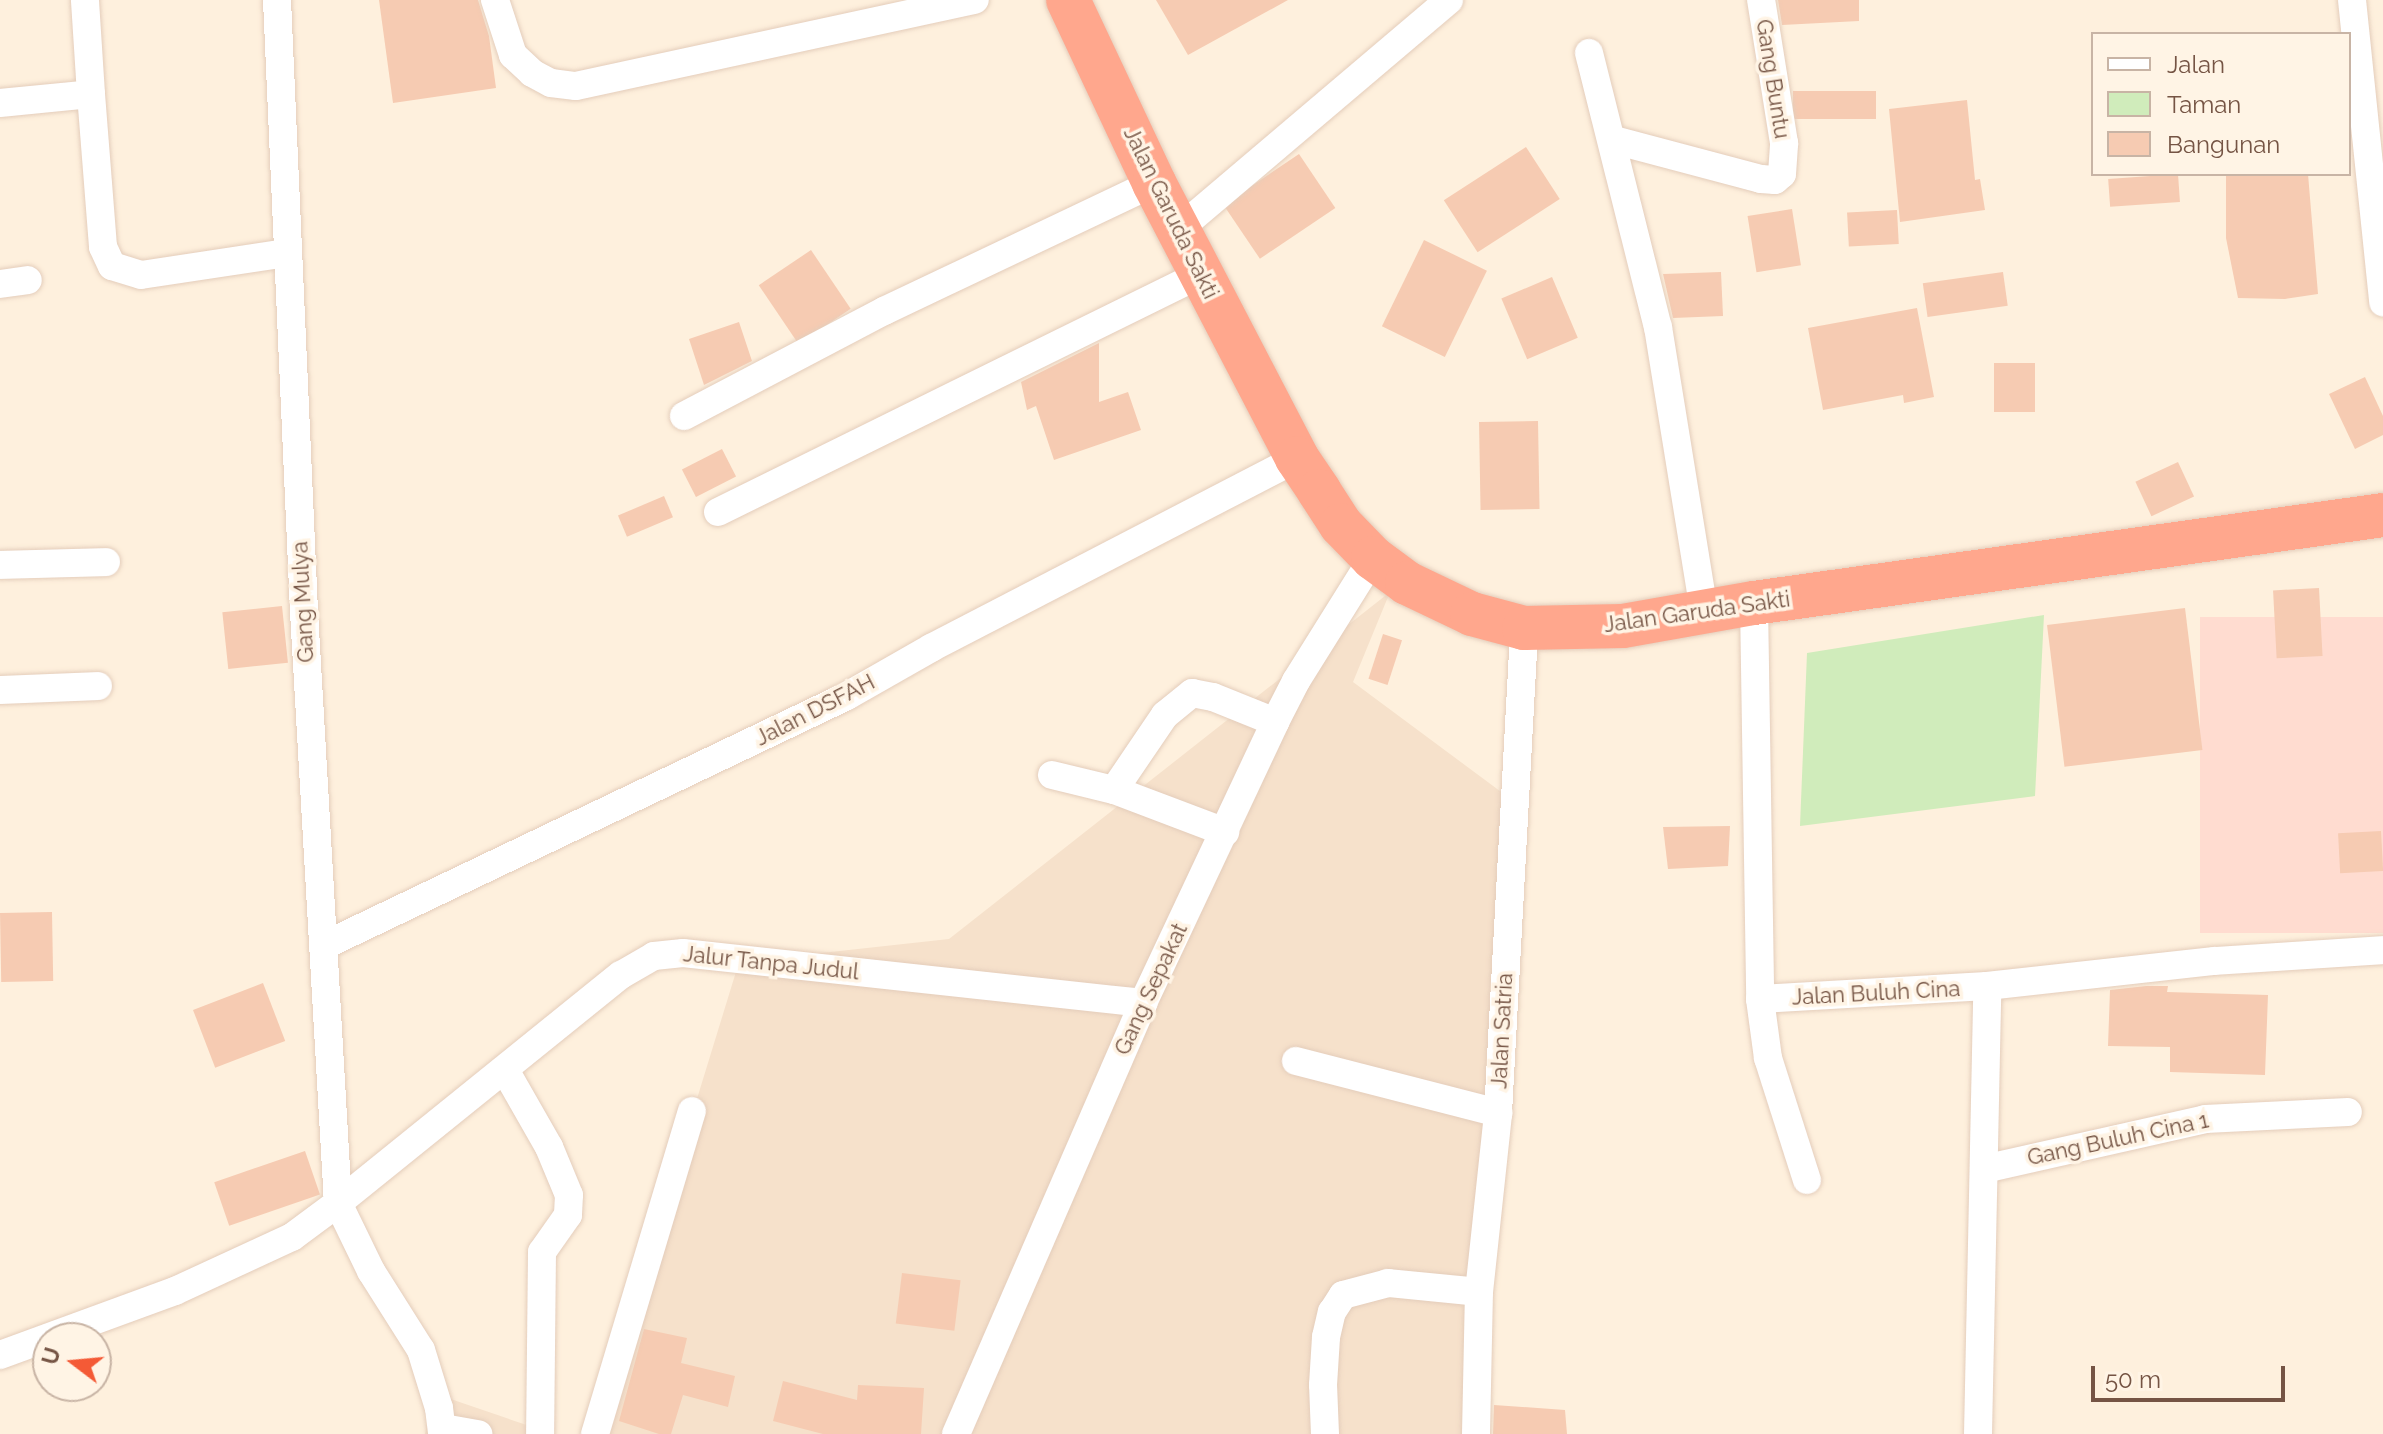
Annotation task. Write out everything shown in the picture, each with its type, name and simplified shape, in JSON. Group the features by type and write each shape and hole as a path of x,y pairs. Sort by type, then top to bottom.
{"highway":[{"name":"Jalan Garuda Sakti","path":"1068,0 1154,183 1201,274 1297,458 1341,525 1373,558 1440,600 1472,614 1524,628 1623,626 1754,603 2383,515"}],"street":[{"path":"85,0 103,247 112,266 127,274 141,275 287,253"},
{"name":"Gang Mulya","path":"277,0 304,627 338,1203"},
{"path":"495,0 513,55 532,73 551,83 576,86 975,0"},
{"path":"1179,229 1449,0"},
{"name":"Gang Buntu","path":"1614,140 1761,179 1775,180 1782,174 1783,157 1761,0"},
{"path":"2352,0 2383,302"},
{"path":"1589,53 1614,140 1658,327 1704,611"},
{"path":"0,103 91,94"},
{"path":"684,416 884,311 1154,183"},
{"path":"718,512 1201,274"},
{"path":"0,284 28,280"},
{"name":"Jalan DSFAH","path":"325,945 847,696 931,648 1297,458"},
{"name":"Gang Sepakat","path":"956,1434 1143,1003 1275,722 1325,633 1373,558"},
{"path":"0,565 106,562"},
{"name":"Jalan Buluh Cina","path":"1754,603 1760,999 1987,986 1978,1434"},
{"name":"Jalan Satria","path":"1476,1434 1479,1292 1498,1113 1524,628"},
{"path":"0,690 98,686"},
{"path":"1114,790 1165,715 1188,695 1197,692 1275,722"},
{"path":"1052,775 1114,790 1225,832"},
{"path":"1987,986 2215,961 2383,950"},
{"name":"Jalur Tanpa Judul","path":"0,1355 227,1269 292,1237 631,967 654,956 669,954 1143,1003"},
{"path":"1760,999 1768,1058 1807,1180"},
{"path":"1296,1061 1498,1113"},
{"path":"505,1070 549,1147 569,1195 568,1215 542,1252 540,1434"},
{"path":"595,1434 692,1111"},
{"name":"Gang Buluh Cina 1","path":"1984,1169 2205,1119 2348,1112"},
{"path":"338,1203 371,1271 421,1350 443,1431 478,1434"},
{"path":"1325,1434 1323,1385 1326,1337 1332,1312 1343,1295 1388,1283 1479,1292"}],"shaded area":[{"path":"1390,592 1353,682 1512,800 1486,1434 594,1434 739,962 949,939"},
{"path":"2200,617 2383,617 2383,933 2200,933"},
{"path":"433,1393 553,1434 425,1434"}],"green space":[{"path":"2044,615 2035,796 1800,826 1807,653"}],"building":[{"path":"379,0 478,0 489,36 496,88 393,103"},
{"path":"1156,0 1288,0 1188,55"},
{"path":"1778,0 1859,0 1859,21 1782,25"},
{"path":"1793,91 1876,91 1876,119 1793,119"},
{"path":"1967,100 1975,180 1980,179 1985,210 1900,222 1889,109"},
{"path":"1526,147 1560,199 1478,252 1444,200"},
{"path":"1299,154 1335,208 1260,259 1224,205"},
{"path":"2178,176 2180,202 2110,207 2108,179"},
{"path":"2226,176 2308,176 2318,294 2285,299 2238,298 2226,238"},
{"path":"1792,209 1801,265 1756,272 1748,216"},
{"path":"1897,210 1899,244 1849,247 1847,213"},
{"path":"1424,240 1487,271 1445,357 1382,326"},
{"path":"811,250 851,309 798,344 759,285"},
{"path":"1721,272 1723,316 1673,318 1663,274"},
{"path":"2003,272 2008,306 1928,317 1923,283"},
{"path":"1552,277 1578,338 1527,359 1501,298"},
{"path":"1917,308 1934,397 1904,403 1903,395 1823,410 1808,328"},
{"path":"739,322 752,361 704,385 689,339"},
{"path":"1099,343 1099,402 1128,392 1141,430 1054,460 1036,406 1027,410 1021,382"},
{"path":"1994,363 2035,363 2035,412 1994,412"},
{"path":"2365,377 2383,416 2383,435 2355,449 2329,394"},
{"path":"1538,421 1540,509 1481,510 1479,422"},
{"path":"722,449 736,477 696,497 682,469"},
{"path":"2178,462 2194,496 2151,516 2135,482"},
{"path":"664,496 673,517 627,537 618,516"},
{"path":"2319,588 2323,656 2277,658 2273,590"},
{"path":"282,606 288,663 228,669 222,612"},
{"path":"2185,608 2202,750 2064,767 2047,625"},
{"path":"1383,634 1402,640 1387,685 1368,679"},
{"path":"1730,826 1728,866 1668,869 1663,827"},
{"path":"2381,831 2383,871 2340,873 2338,833"},
{"path":"52,912 53,981 1,982 0,913"},
{"path":"263,983 285,1041 215,1068 193,1010"},
{"path":"2168,986 2167,992 2268,995 2265,1075 2170,1072 2170,1047 2108,1046 2110,990"},
{"path":"305,1151 320,1194 229,1226 214,1182"},
{"path":"902,1273 961,1280 954,1331 896,1324"},
{"path":"644,1329 687,1338 681,1363 735,1376 728,1407 683,1395 671,1434 659,1434 619,1421"},
{"path":"783,1381 857,1400 858,1385 924,1388 921,1434 823,1434 773,1421"},
{"path":"1494,1405 1565,1410 1567,1434 1493,1434"}]}
